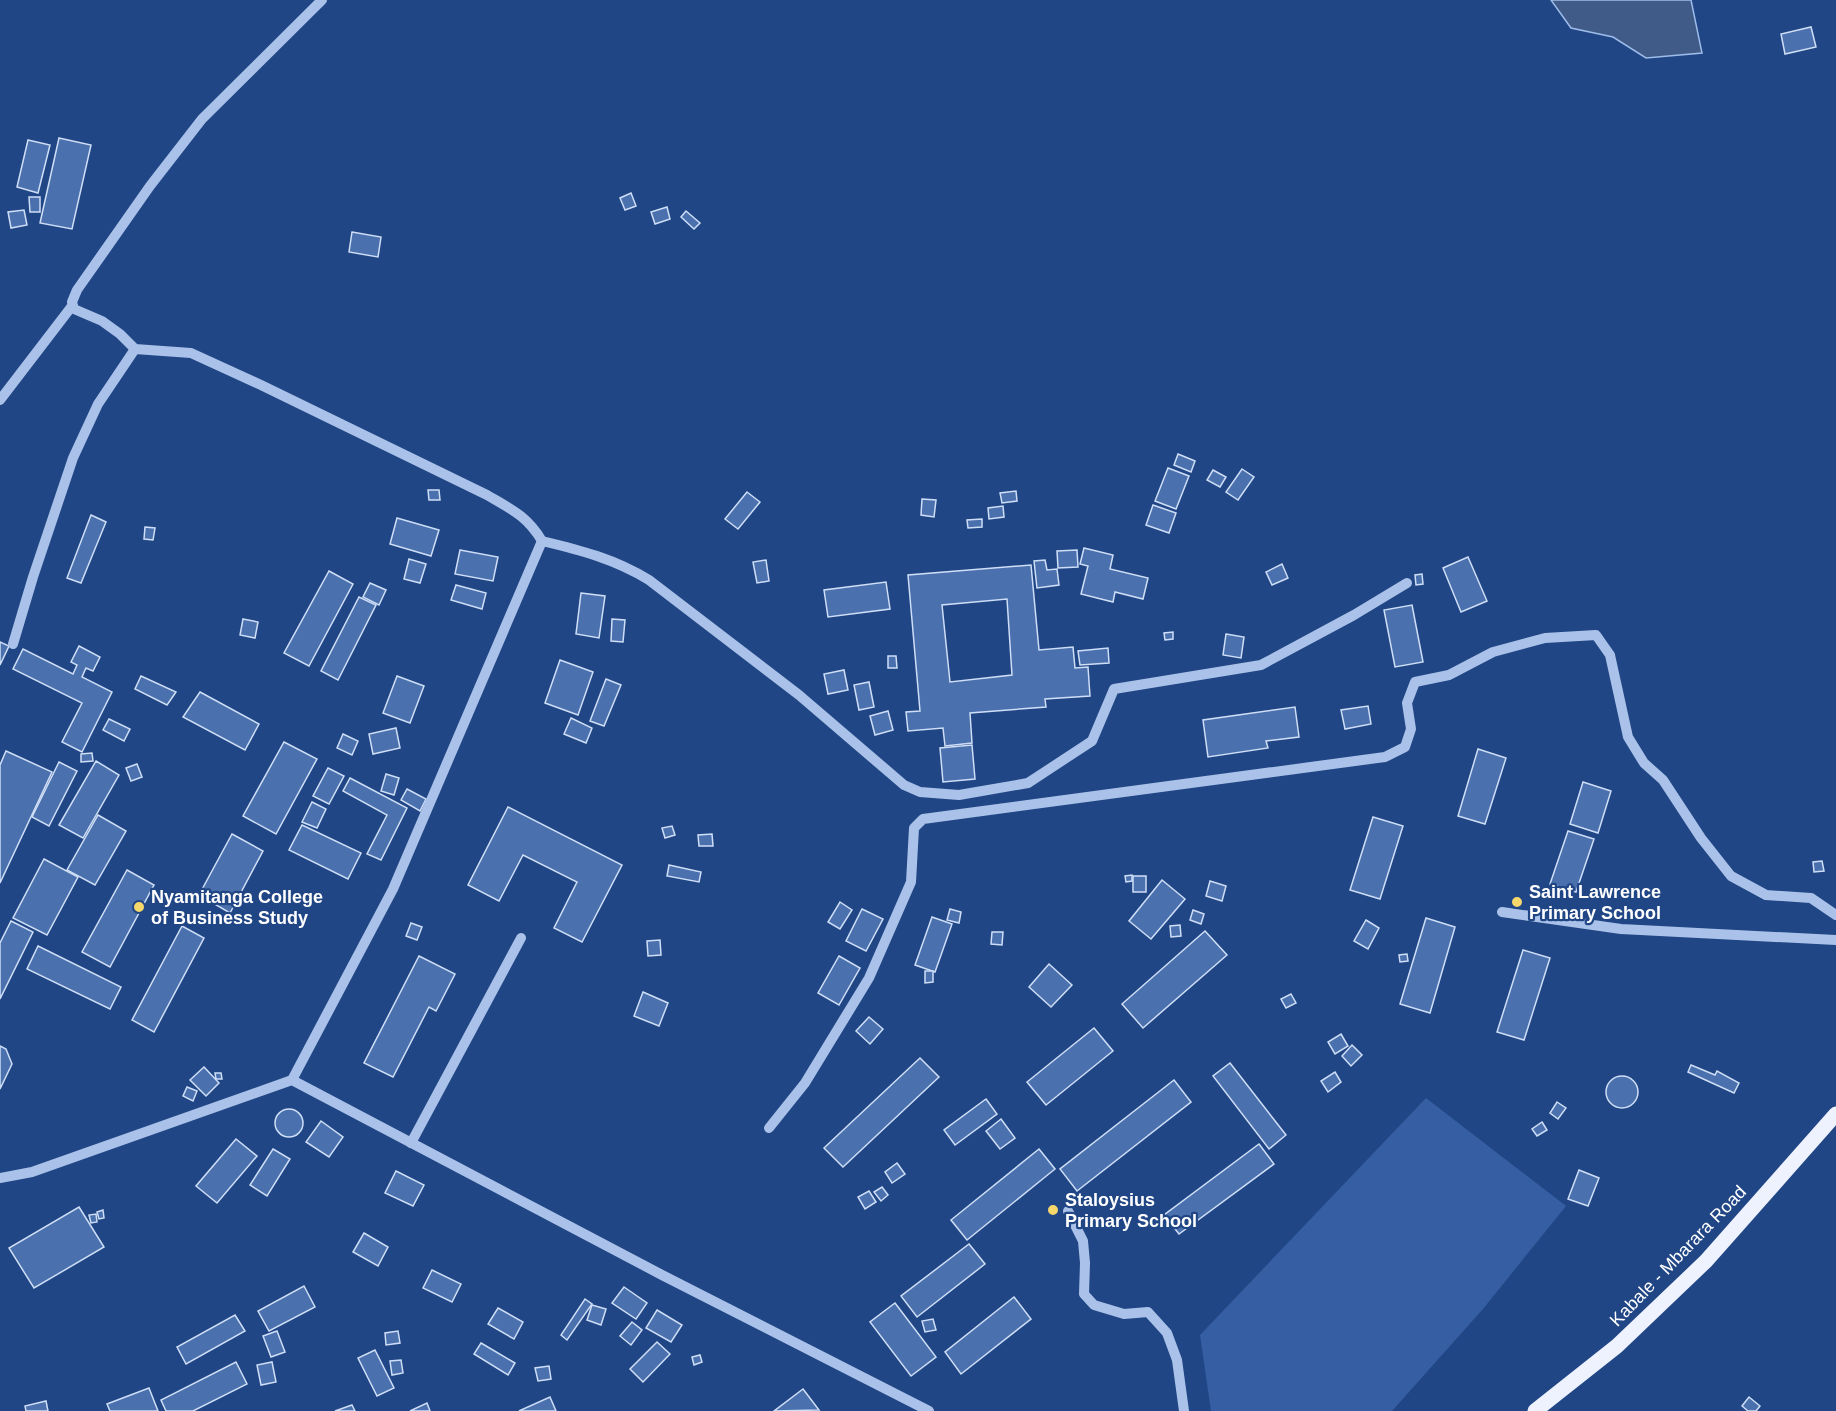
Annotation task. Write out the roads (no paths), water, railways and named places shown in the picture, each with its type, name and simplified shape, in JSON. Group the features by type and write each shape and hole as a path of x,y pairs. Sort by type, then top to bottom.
{"main road":[{"name":"Kabale - Mbarara Road","path":"1535,1411 1617,1346 1706,1261 1836,1114"}],"street":[{"path":"0,400 72,306 77,290 150,186 202,119 322,0"},
{"path":"72,306 84,315 102,321 135,349 192,353 513,510 533,525 542,541 592,553 627,567 649,580 799,695 904,785 920,792 960,795 1028,783 1092,741 1114,689 1261,665 1407,583"},
{"path":"13,644 73,458 98,404 135,349"},
{"path":"0,1178 32,1172 292,1080 393,889 542,541"},
{"path":"769,1128 805,1083 869,978 911,882 914,828 923,819 1385,757 1405,747 1410,729 1407,704 1415,682 1449,675 1493,652 1545,638 1596,635 1610,655 1628,737 1644,763 1663,780 1695,829 1731,876 1766,896 1811,898 1836,915"},
{"path":"1502,912 1621,928 1836,940"},
{"path":"411,1143 521,938"},
{"path":"292,1080 662,1275 928,1411"},
{"path":"1068,1211 1083,1241 1085,1263 1083,1294 1094,1305 1124,1314 1148,1312 1167,1333 1177,1360 1184,1411"}],"place":[{"name":"Saint Lawrence Primary School","path":"1517,902"},
{"name":"Nyamitanga College of Business Study","path":"139,907"},
{"name":"Staloysius Primary School","path":"1053,1210"}]}
